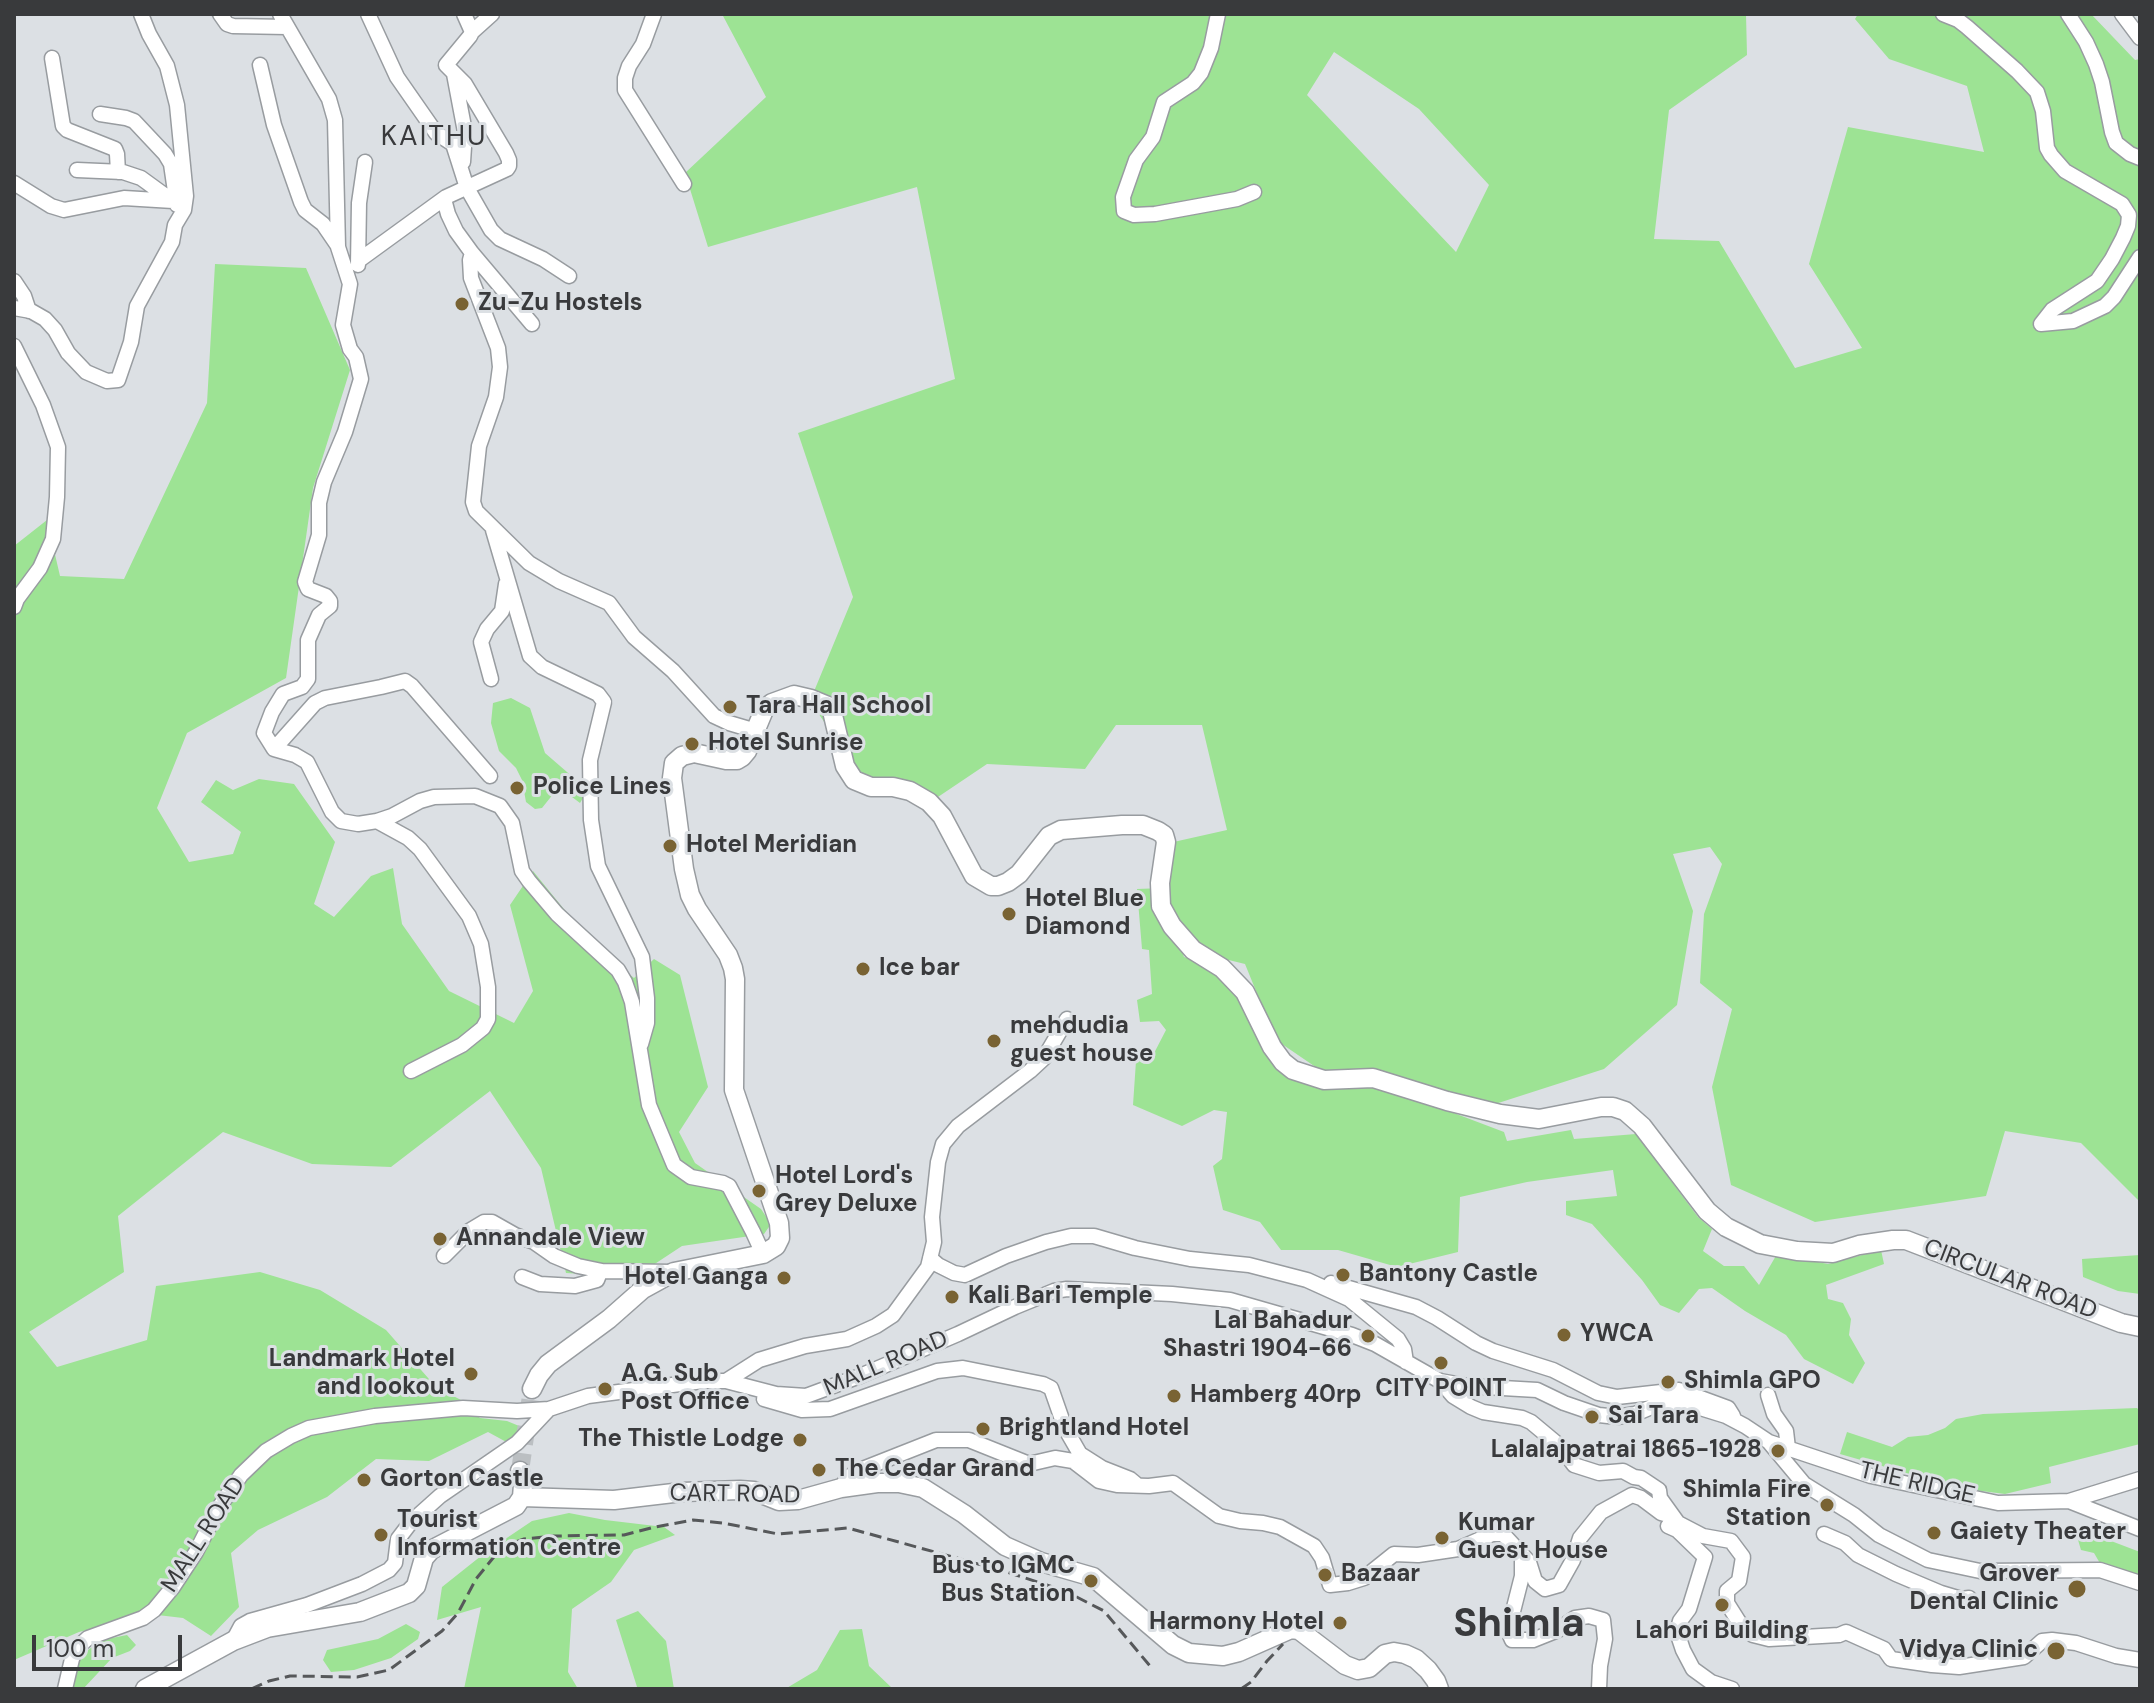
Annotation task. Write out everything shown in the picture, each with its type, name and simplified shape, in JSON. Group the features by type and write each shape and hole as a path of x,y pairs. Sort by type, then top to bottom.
{"main road":[{"name":"CIRCULAR ROAD","path":"763,1254 776,1246 780,1230 734,1090 733,968 690,895 672,778 674,763 682,756 694,753 737,760 747,751 764,710 786,697 802,696 825,703 832,711 848,774 862,785 910,791 929,802 942,816 974,876 991,886 1008,882 1019,874 1049,836 1061,830 1143,825 1164,835 1166,842 1159,895 1161,906 1172,926 1193,950 1222,968 1245,992 1272,1047 1293,1070 1324,1080 1373,1078 1487,1111 1539,1119 1613,1107 1625,1111 1642,1126 1707,1211 1726,1227 1760,1244 1797,1251 1833,1253 1859,1245 1906,1240 2108,1318 2140,1327"},
{"path":"532,1389 548,1364 609,1319 643,1289 674,1272 763,1254"},
{"path":"145,1689 233,1641 272,1627 368,1609 409,1593 416,1586 424,1558 431,1550 516,1506 522,1497 520,1471"},
{"name":"CART ROAD","path":"522,1497 614,1500 682,1492 740,1490 754,1491 779,1501 798,1500 841,1488 877,1483 923,1488 964,1514 1005,1546 1041,1562 1093,1577 1173,1645 1189,1653 1223,1656 1291,1629 1299,1630 1345,1665 1358,1670 1369,1668 1385,1654 1405,1654 1428,1670 1439,1689"}],"street":[{"path":"14,281 24,296 21,310 45,319 68,353 86,372 107,381 118,380 131,342 137,306 172,242 185,182 177,105 167,66 141,14"},
{"path":"220,14 227,24 233,26 283,20 329,99 335,120 338,247"},
{"path":"368,14 397,77 436,133 453,144 467,188 486,223 500,239 543,259 569,276"},
{"path":"464,14 472,32"},
{"path":"358,261 444,199 507,169 509,160 465,84 446,63 492,14"},
{"path":"654,14 643,44 629,66 625,90 684,184"},
{"path":"1218,14 1211,48 1201,73 1193,83 1164,102 1153,137 1136,160 1123,197 1124,211 1134,215 1167,213 1237,199 1254,192"},
{"path":"1943,14 1967,27 2037,92 2043,111 2047,148 2065,171 2122,204 2129,215 2123,238 2097,281 2052,310 2041,324 2073,321 2105,306 2140,257"},
{"path":"2068,14 2096,64 2116,143 2140,158"},
{"path":"2122,14 2140,38"},
{"path":"52,58 63,126 115,149 118,172"},
{"path":"260,65 274,125 301,202 305,210 323,224 338,247 350,284 343,325 361,379 345,432 324,482 319,503 319,535 305,582 308,589 326,596 330,604 319,615 308,640 308,679 302,687 283,694 265,729 266,739 274,749 307,762 332,812 341,821 358,824 377,821 434,797 475,796 500,806 512,823 522,871 529,881 557,914 618,970 625,982 632,1002 652,1114 674,1165 691,1177 729,1186 763,1254"},
{"path":"454,74 465,132 462,171"},
{"path":"100,114 134,121 165,154 171,164 178,205"},
{"path":"347,300 355,282 358,261 359,203 365,162"},
{"path":"77,170 118,172 141,178 178,205"},
{"path":"14,183 51,206 64,210 124,198 178,205"},
{"path":"444,199 456,231 532,324"},
{"path":"472,253 471,278 498,348 500,367 496,397 479,446 473,502 476,511 529,563 609,603 634,637 673,671 714,716 756,731"},
{"path":"14,346 43,405 58,447 53,539 40,568 14,607"},
{"path":"494,528 530,656 542,667 598,694 604,702 590,760 591,820 598,866 642,957 647,1023 639,1052"},
{"path":"491,679 481,642 502,611 507,576"},
{"path":"274,749 315,703 325,698 405,681 490,776"},
{"path":"377,821 408,838 420,849 469,916 481,944 488,987 489,1015 483,1028 462,1045 411,1071"},
{"path":"726,1381 759,1360 805,1346 847,1339 893,1315 928,1267 934,1242 932,1217 935,1181 943,1144 958,1126 1044,1058 1067,1019"},
{"path":"444,1256 469,1231 484,1222 492,1222 578,1266 597,1270 674,1272"},
{"path":"930,1258 954,1273 965,1275 1046,1242 1071,1236 1094,1236 1147,1251 1249,1265 1331,1283 1416,1307 1476,1343 1553,1370 1598,1393 1617,1397 1679,1390 1728,1408 1734,1420"},
{"path":"522,1277 540,1284 575,1286 597,1280 597,1270"},
{"path":"1307,1280 1349,1299 1377,1320 1398,1339 1406,1362"},
{"name":"MALL ROAD","path":"65,1689 76,1649 88,1638 143,1618 154,1610 196,1552 218,1509 241,1475 266,1451 309,1428 375,1416 463,1408 549,1409 588,1396 620,1390 703,1381 726,1381 776,1394 806,1396 860,1376 1061,1289 1230,1300 1331,1328 1375,1344 1440,1381 1537,1390 1599,1415 1617,1417 1635,1414 1673,1401 1704,1409 1734,1420 1769,1442 1804,1484 1854,1515 1879,1535 1928,1560 1980,1571 2100,1570 2140,1583"},
{"path":"745,1385 770,1402 815,1411 830,1409 951,1368 978,1370 1043,1384 1051,1388 1065,1428 1080,1454 1138,1486"},
{"path":"1440,1381 1453,1396 1471,1407 1531,1422 1561,1447 1574,1465 1599,1473 1623,1471 1641,1478 1659,1490 1660,1498 1678,1523 1703,1536 1731,1541 1743,1557 1739,1581 1727,1591 1727,1603 1739,1622 1753,1635 1769,1639 1846,1632 1884,1649 1891,1659 1959,1667 2024,1657 2042,1641 2052,1640 2140,1660"},
{"path":"1768,1395 1774,1414 1786,1431 1788,1448"},
{"path":"233,1641 241,1626 250,1621 307,1605 389,1570 395,1563 398,1539 411,1522 440,1496 517,1443 549,1409"},
{"path":"841,1488 847,1478 860,1470 936,1440 969,1440 1029,1464 1055,1458 1073,1461 1099,1481 1117,1485 1173,1483 1219,1516 1280,1527 1314,1546 1322,1558 1330,1585 1364,1578 1394,1554 1418,1555 1458,1549 1492,1534 1503,1534 1529,1562 1535,1581 1545,1589 1559,1585 1573,1560 1580,1538 1601,1512 1632,1495 1672,1516"},
{"name":"THE RIDGE","path":"1769,1442 1871,1476 1998,1503 2069,1501 2140,1479"},
{"name":"THE RIDGE","path":"2069,1501 2138,1532"},
{"path":"1653,1508 1663,1524 1677,1530 1705,1557 1689,1609 1680,1621 1677,1632 1683,1650 1693,1669 1711,1682 1732,1689"},
{"path":"1824,1534 1896,1574 1941,1593 1969,1598"},
{"path":"1522,1553 1522,1576 1508,1631 1512,1640 1533,1640 1558,1630 1575,1618 1589,1616 1603,1620 1605,1639 1599,1689"}],"green space":[{"path":"722,14 1746,14 1747,55 1669,110 1654,239 1719,241 1795,368 1862,348 1809,264 1848,127 1984,152 1967,86 1889,59 1855,19 1858,14 2091,14 2135,60 2140,59 2140,1202 2081,1143 2005,1131 1986,1196 1815,1222 1731,1185 1712,1087 1732,1009 1700,983 1704,914 1722,864 1710,847 1673,854 1693,911 1677,1005 1604,1069 1489,1106 1375,1070 1320,1070 1276,1040 1245,964 1192,951 1166,897 1184,957 1235,971 1270,1050 1311,1082 1372,1082 1504,1132 1507,1141 1571,1130 1574,1139 1636,1134 1698,1217 1712,1229 1703,1251 1724,1266 1744,1266 1759,1285 1777,1254 1828,1264 1881,1250 1884,1264 1826,1285 1828,1299 1843,1303 1851,1319 1849,1335 1865,1363 1853,1384 1804,1359 1786,1335 1712,1288 1699,1289 1679,1313 1660,1305 1592,1224 1566,1215 1566,1201 1617,1196 1613,1170 1527,1182 1460,1197 1458,1252 1397,1267 1338,1250 1281,1250 1260,1222 1223,1210 1213,1166 1222,1159 1227,1112 1214,1110 1182,1126 1133,1105 1136,1061 1151,1059 1166,1030 1159,1021 1140,1022 1137,1000 1152,994 1149,950 1142,949 1137,889 1163,888 1169,843 1227,830 1202,725 1116,725 1085,769 987,764 932,801 858,772 810,701 853,597 798,433 955,379 917,187 708,247 685,173 766,97","holes":["1334,52 1419,109 1489,185 1456,252 1307,95"]},
{"path":"215,264 306,268 350,370 313,488 286,678 187,733 157,808 189,862 233,854 241,832 201,802 216,780 233,790 259,779 294,784 335,842 314,904 334,917 371,876 393,868 402,924 449,991 514,1023 533,991 510,905 533,871 593,945 634,978 654,959 680,975 708,1087 679,1132 695,1163 761,1209 771,1224 764,1234 682,1246 635,1277 566,1273 541,1168 490,1091 391,1167 312,1164 223,1132 118,1216 124,1272 29,1332 57,1367 147,1340 156,1286 260,1272 320,1290 386,1330 436,1387 461,1400 480,1418 507,1421 524,1428 510,1444 488,1432 429,1461 376,1459 327,1497 258,1530 231,1553 239,1607 211,1636 183,1618 149,1614 79,1632 14,1660 14,546 47,520 60,576 124,579 207,403"},
{"path":"511,698 530,708 545,753 582,785 583,798 580,803 572,797 554,793 542,808 535,809 526,802 522,780 516,768 499,751 491,723 493,703"},
{"path":"2140,1255 2140,1294 2118,1291 2083,1277 2082,1259"},
{"path":"2137,1408 2140,1411 2140,1444 2049,1467 2051,1483 2005,1494 1966,1489 1840,1454 1847,1432 1892,1447 1908,1437 1928,1435 1945,1428 1956,1419 1983,1414"},
{"path":"569,1513 664,1527 675,1535 634,1550 611,1582 572,1609 568,1672 578,1689 464,1689 481,1607 437,1620 442,1587 532,1521"},
{"path":"2076,1533 2098,1536 2140,1552 2140,1579 2101,1565 2094,1553 2081,1550"},
{"path":"638,1611 666,1641 674,1689 632,1689 637,1687 616,1620"},
{"path":"406,1624 420,1632 418,1639 391,1658 354,1670 331,1672 323,1660 327,1650 378,1639"},
{"path":"862,1629 869,1666 893,1689 785,1689 817,1670 840,1630"},
{"path":"127,1635 136,1645 130,1651 112,1658 83,1689 69,1689 66,1683 81,1655 102,1640"}],"tunnel":[{"path":"520,1471 532,1389"}],"railway":[{"path":"251,1689 290,1676 357,1677 389,1670 442,1631 458,1613 476,1579 502,1547 524,1539 553,1536 624,1535 693,1520 778,1534 848,1528 1007,1572 1065,1591 1104,1611 1150,1666"},
{"path":"1241,1689 1251,1682 1283,1644"}],"place":[{"name":"Zu-Zu Hostels","path":"462,304"},
{"name":"Tara Hall School","path":"730,707"},
{"name":"Hotel Sunrise","path":"692,744"},
{"name":"Police Lines","path":"517,788"},
{"name":"Hotel Meridian","path":"670,846"},
{"name":"Hotel Blue Diamond","path":"1009,914"},
{"name":"Ice bar","path":"863,969"},
{"name":"mehdudia guest house","path":"994,1041"},
{"name":"Hotel Lord's Grey Deluxe","path":"759,1191"},
{"name":"Annandale View","path":"440,1239"},
{"name":"Bantony Castle","path":"1343,1275"},
{"name":"Hotel Ganga","path":"784,1278"},
{"name":"Kali Bari Temple","path":"952,1297"},
{"name":"YWCA","path":"1564,1335"},
{"name":"Lal Bahadur Shastri 1904-66","path":"1368,1336"},
{"name":"CITY POINT","path":"1441,1363"},
{"name":"Landmark Hotel and lookout","path":"471,1374"},
{"name":"Shimla GPO","path":"1668,1382"},
{"name":"A.G. Sub Post Office","path":"605,1389"},
{"name":"Hamberg 40rp","path":"1174,1396"},
{"name":"Sai Tara","path":"1592,1417"},
{"name":"Brightland Hotel","path":"983,1429"},
{"name":"The Thistle Lodge","path":"800,1440"},
{"name":"Lalalajpatrai 1865-1928","path":"1778,1451"},
{"name":"The Cedar Grand","path":"819,1470"},
{"name":"Gorton Castle","path":"364,1480"},
{"name":"Shimla Fire Station","path":"1827,1505"},
{"name":"Gaiety Theater","path":"1934,1533"},
{"name":"Tourist Information Centre","path":"381,1535"},
{"name":"Kumar Guest House","path":"1442,1538"},
{"name":"Bazaar","path":"1325,1575"},
{"name":"Bus to IGMC Bus Station","path":"1091,1581"},
{"name":"Grover Dental Clinic","path":"2077,1589"},
{"name":"Lahori Building","path":"1722,1605"},
{"name":"Harmony Hotel","path":"1340,1623"},
{"name":"Vidya Clinic","path":"2056,1651"}],"district":[{"name":"KAITHU","path":"434,138"},
{"name":"Shimla","path":"1519,1626"}]}
